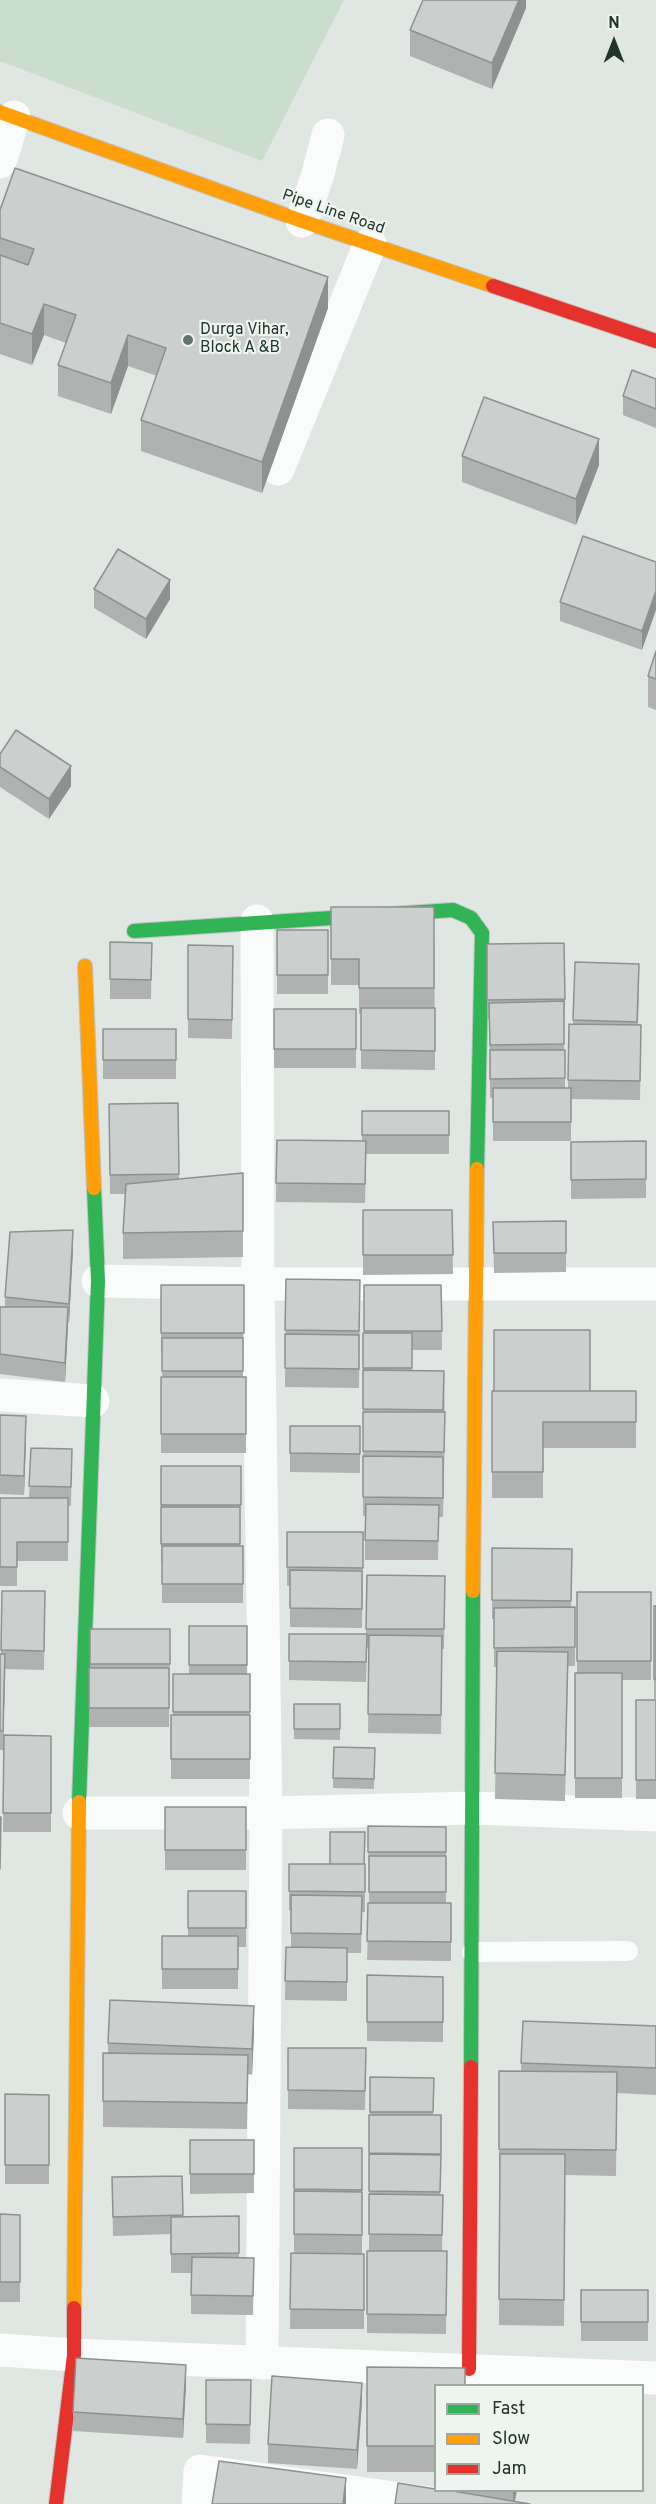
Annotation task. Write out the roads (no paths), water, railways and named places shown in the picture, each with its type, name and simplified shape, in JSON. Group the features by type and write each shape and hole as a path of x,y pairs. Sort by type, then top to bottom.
{"street":[{"path":"0,162 7,115"},
{"name":"Pipe Line Road","path":"7,115 302,221 656,341"},
{"path":"302,221 328,135"},
{"path":"278,470 370,244"},
{"path":"134,931 257,921 453,910 471,918 482,933 475,1283 469,2369"},
{"path":"257,921 258,1284 266,1813 262,2363"},
{"path":"56,2504 74,2355 79,1813 98,1281 84,966"},
{"path":"98,1281 258,1284 656,1284"},
{"path":"0,1395 93,1401"},
{"path":"79,1813 266,1813 473,1808 656,1815"},
{"path":"0,2350 74,2355 656,2378"},
{"path":"198,2504 200,2471 371,2499 438,2504"}],"lane":[{"path":"472,1952 628,1951"}],"place":[{"name":"Durga Vihar, Block A &B","path":"188,340"}]}
